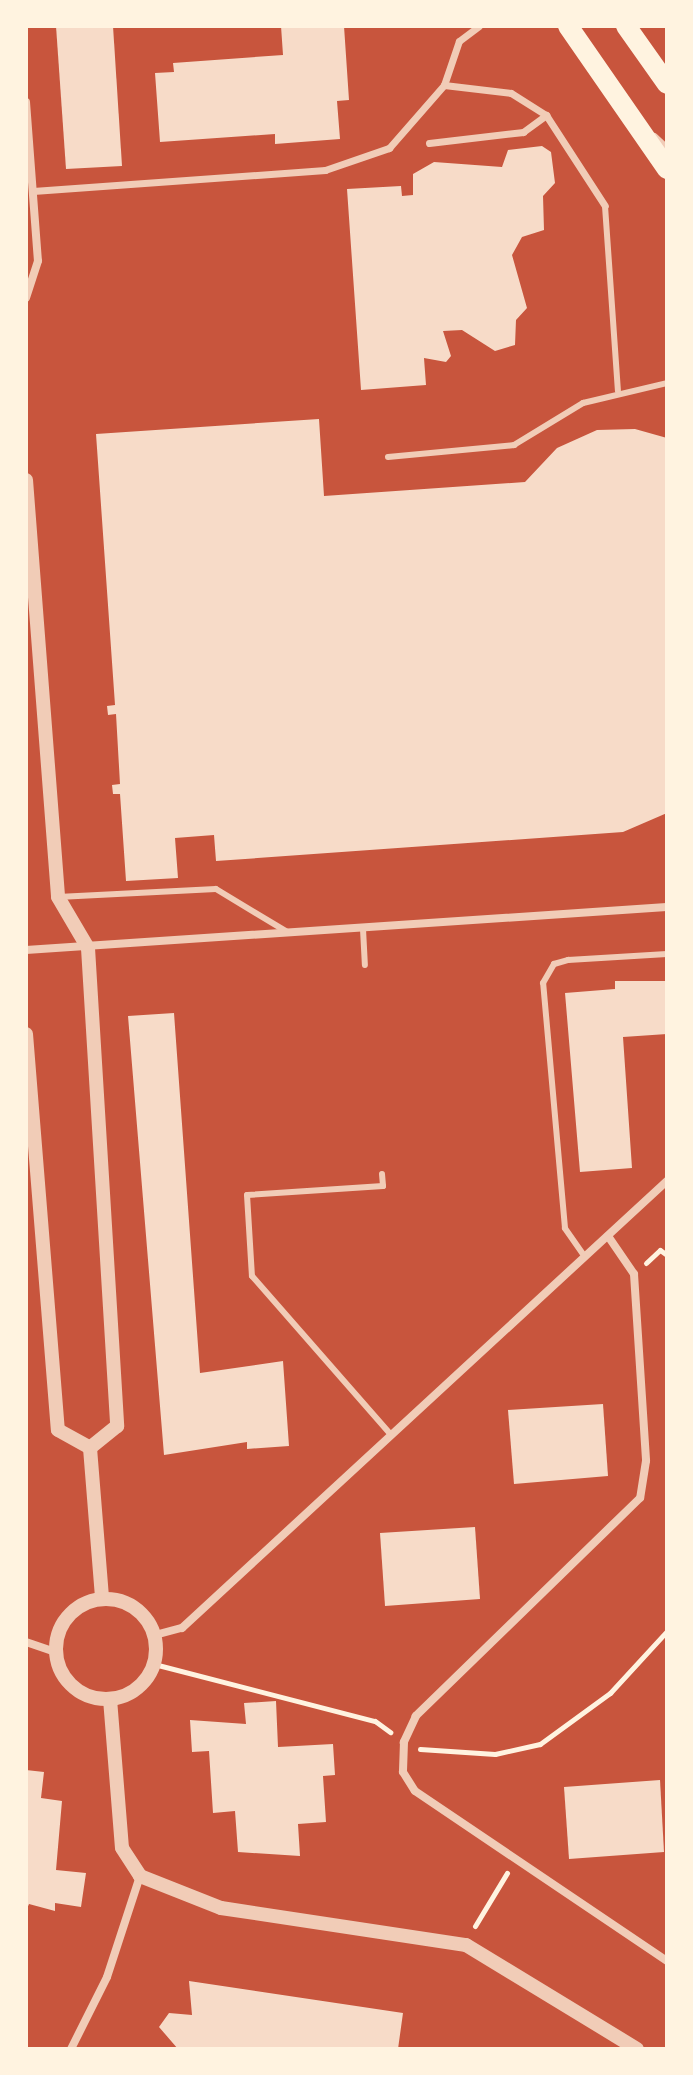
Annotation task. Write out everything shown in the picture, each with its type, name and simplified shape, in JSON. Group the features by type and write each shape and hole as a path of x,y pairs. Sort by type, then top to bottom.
{"main road":[{"path":"568,26 667,169"},
{"path":"626,26 667,84"}],"street":[{"path":"33,191 325,170 389,148 444,85 459,41 479,26"},
{"path":"444,85 511,93 546,115 605,206"},
{"path":"26,102 38,261 26,298"},
{"path":"429,143 523,132 546,115"},
{"path":"630,115 667,149"},
{"path":"26,480 58,897 88,948 117,1426 90,1448"},
{"path":"26,950 667,907"},
{"path":"26,1034 58,1430 90,1448"},
{"path":"155,1635 182,1628 667,1181"},
{"path":"608,1236 634,1274 646,1461 640,1498 416,1716 404,1742 403,1772 415,1791 667,1961"},
{"path":"90,1448 102,1598"},
{"path":"102,1598 135,1607 155,1635 147,1677 110,1699 67,1681 55,1652 63,1622 102,1598"},
{"path":"26,1642 55,1652"},
{"path":"110,1699 122,1848 140,1876 221,1908 466,1945 637,2049"},
{"path":"71,2049 107,1977 140,1876"}],"lane":[{"path":"605,206 618,391"},
{"path":"388,457 514,445 543,422 618,391 667,383"},
{"path":"58,897 216,889 289,933"},
{"path":"363,929 365,965"},
{"path":"585,1257 565,1228 543,983 554,964 568,960 667,954"},
{"path":"382,1174 383,1186 247,1195 252,1276 391,1435"}],"path":[{"path":"466,1945 516,1859"}],"building":[{"path":"56,26 113,26 122,166 66,169"},
{"path":"281,26 344,26 349,100 337,101 340,139 275,144 275,134 160,142 155,73 174,72 173,63 283,55"},
{"path":"542,146 551,152 555,183 543,196 544,230 522,237 512,255 527,308 516,320 515,345 495,351 462,330 443,331 451,356 446,362 424,358 426,385 361,390 347,189 401,186 402,196 413,195 413,174 434,162 502,167 508,150"},
{"path":"319,419 324,496 525,482 557,448 597,430 635,429 667,438 667,813 623,832 216,861 214,835 175,838 178,878 126,881 120,794 113,794 112,785 120,784 116,714 108,715 107,706 115,705 96,434"},
{"path":"615,981 667,981 667,1034 623,1037 632,1168 580,1172 565,993 615,989"},
{"path":"174,1013 200,1373 283,1361 289,1446 247,1449 247,1442 164,1455 128,1016"},
{"path":"603,1404 608,1476 514,1484 508,1410"},
{"path":"475,1527 480,1599 385,1606 380,1533"},
{"path":"276,1701 278,1747 333,1744 335,1775 323,1776 326,1822 298,1824 300,1856 238,1852 235,1811 213,1813 209,1751 192,1752 190,1720 246,1724 244,1703"},
{"path":"26,1770 44,1772 41,1798 62,1801 56,1870 86,1873 81,1907 55,1903 55,1911 29,1904 26,1911"},
{"path":"660,1780 664,1852 569,1859 564,1787"},
{"path":"189,1981 403,2013 398,2049 178,2049 159,2027 169,2013 192,2015"}]}
